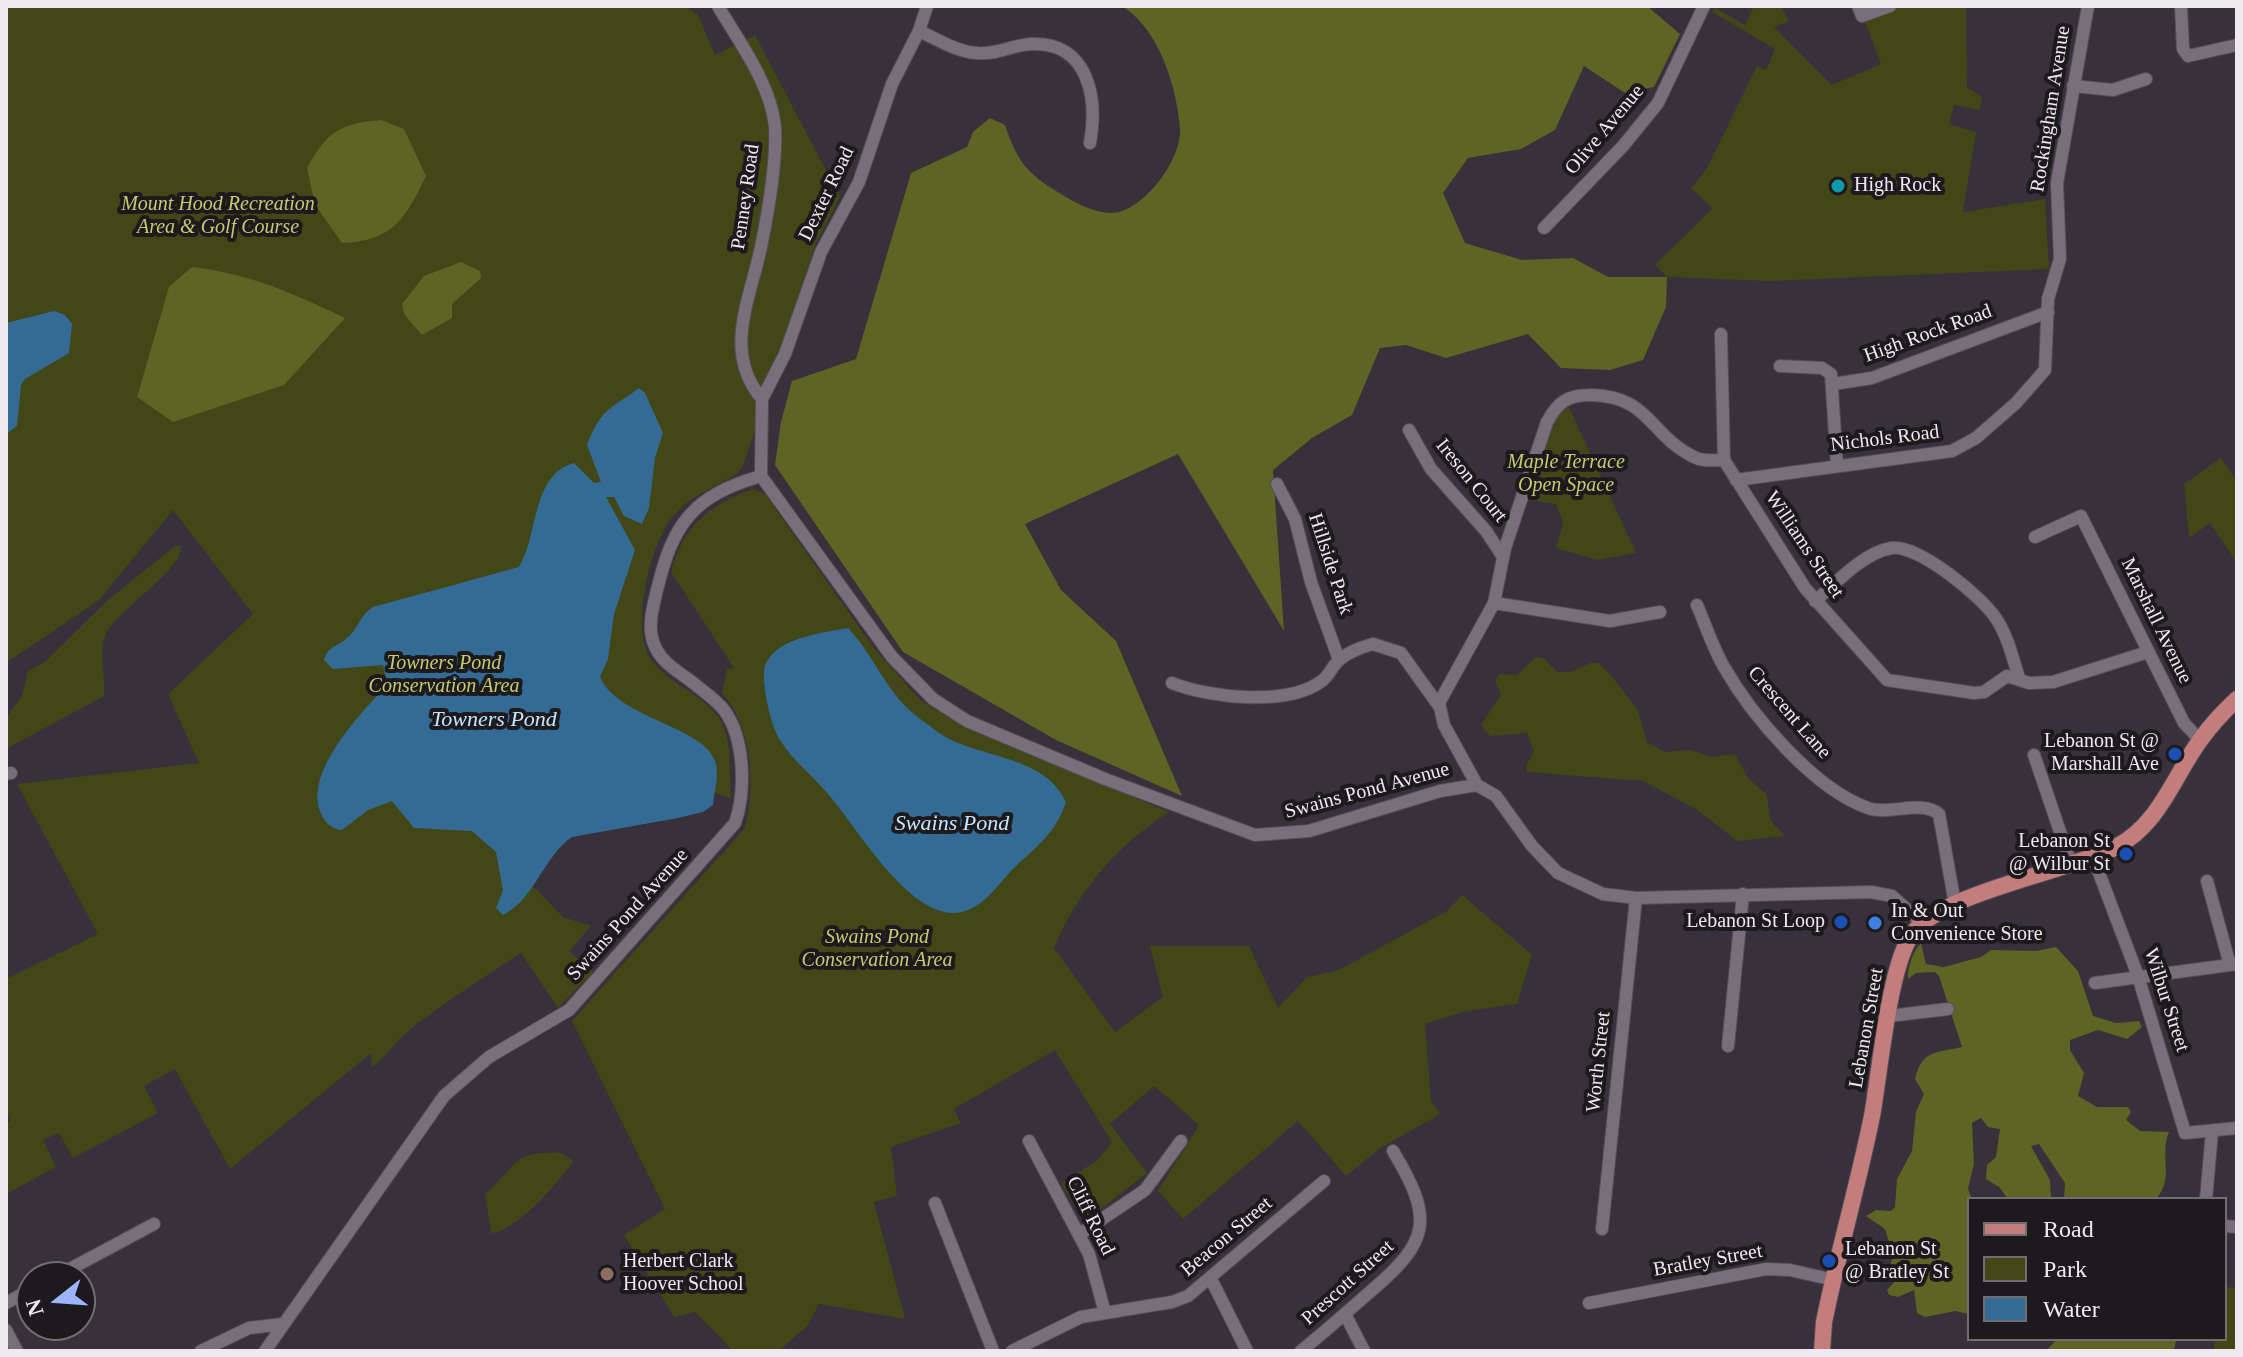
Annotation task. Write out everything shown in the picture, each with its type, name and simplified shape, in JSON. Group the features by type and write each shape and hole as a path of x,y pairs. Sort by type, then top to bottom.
{"main road":[{"name":"Lebanon Street","path":"1822,1351 1824,1322 1869,1131 1900,957 1922,923 1955,904 2093,857 2123,843 2147,823 2200,740 2237,699"}],"street":[{"name":"Penney Road","path":"718,6 763,86 775,128 762,241 740,335 744,368 762,399"},
{"name":"Dexter Road","path":"762,399 785,354 821,252 859,182 892,84 919,31 927,6"},
{"name":"Olive Avenue","path":"1544,228 1623,146 1658,103 1704,6"},
{"path":"1858,6 1862,16 1890,6"},
{"name":"Rockingham Avenue","path":"2048,312 2060,259 2057,183 2088,6"},
{"path":"2181,6 2183,49 2190,57 2237,45"},
{"path":"919,31 965,52 989,54 1032,44 1064,52 1079,65 1092,88 1095,118 1090,143"},
{"path":"2073,86 2113,90 2146,79"},
{"name":"High Rock Road","path":"1833,384 1872,378 2048,312"},
{"name":"Nichols Road","path":"1736,480 1952,451 1976,438 2016,403 2045,370 2048,312"},
{"name":"Williams Street","path":"1721,334 1724,460 1815,601 1889,682 1984,692 2005,677 2019,678 2029,683 2053,682 2148,652"},
{"path":"1780,366 1822,368 1831,374 1837,465"},
{"path":"1439,706 1494,603 1503,557 1547,422 1563,399 1584,395 1624,399 1696,459 1724,460"},
{"path":"761,476 762,399"},
{"name":"Ireson Court","path":"1409,430 1431,469 1486,531 1503,557"},
{"name":"Swains Pond Avenue","path":"265,1351 444,1096 489,1057 569,1010 735,823 741,799 740,769 731,723 719,704 661,658 653,644 651,626 665,556 685,518 714,497 761,476 898,663 933,699 967,721 1163,803 1255,835 1301,833 1440,791 1477,785 1496,796 1532,846 1558,873 1603,894 1636,898 1884,894 1898,900 1922,923"},
{"name":"Hillside Park","path":"1277,484 1295,519 1311,582 1339,660"},
{"name":"Marshall Avenue","path":"2035,537 2081,516 2186,726 2200,740"},
{"path":"1815,601 1874,555 1891,548 1909,550 1948,574 1990,609 2006,639 2019,678"},
{"path":"1494,603 1610,621 1660,612"},
{"name":"Crescent Lane","path":"1697,605 1719,659 1738,690 1812,773 1851,801 1874,810 1933,809 1939,814 1945,832 1955,904"},
{"path":"1172,683 1215,696 1247,698 1313,686 1325,679 1339,660 1373,644 1391,647 1415,668 1439,706 1444,725 1477,785"},
{"path":"2034,755 2071,864"},
{"name":"Wilbur Street","path":"2093,857 2138,976 2185,1133 2212,1132"},
{"path":"2095,983 2234,964 2207,881"},
{"path":"1728,1046 1743,894"},
{"name":"Worth Street","path":"1602,1229 1636,898"},
{"path":"1889,1016 1948,1009"},
{"path":"2206,1197 2212,1132 2237,1128"},
{"name":"Cliff Road","path":"1029,1141 1080,1234 1100,1285 1105,1313"},
{"path":"1080,1234 1145,1190 1181,1141"},
{"name":"Prescott Street","path":"1301,1351 1400,1267 1418,1241 1420,1219 1414,1189 1393,1151"},
{"name":"Beacon Street","path":"1012,1351 1070,1321 1172,1302 1188,1296 1324,1181"},
{"path":"935,1203 993,1351"},
{"path":"85,1261 154,1224"},
{"name":"Bratley Street","path":"1589,1303 1766,1269 1790,1270 1834,1280"},
{"path":"1211,1279 1247,1351"},
{"path":"1345,1314 1364,1351"},
{"path":"201,1351 249,1328 283,1324"},
{"path":"6,1330 17,1351"}],"green space":[{"path":"6,6 689,8 698,15 715,55 755,35 840,197 816,243 743,466 737,474 696,497 675,514 658,543 646,585 642,627 645,645 658,668 705,703 720,720 729,748 731,799 716,793 701,808 576,829 526,879 563,917 591,926 569,951 593,972 558,1008 521,953 406,1032 372,1067 371,1053 230,1169 175,1069 144,1086 158,1113 73,1158 59,1133 43,1140 56,1167 6,1194 6,1124 11,1120 6,1111 6,979 98,934 17,784 199,763 168,694 253,614 173,510 99,600 6,663"},
{"path":"1122,6 1647,6 1680,34 1654,87 1625,93 1584,66 1555,130 1521,149 1468,158 1443,193 1465,243 1522,260 1573,258 1608,277 1667,277 1666,307 1643,360 1610,370 1561,368 1528,334 1446,358 1406,345 1380,348 1352,415 1312,438 1273,470 1284,631 1178,454 1025,524 1061,590 1116,641 1182,796 1056,740 903,652 775,465 781,422 792,381 856,359 911,173 967,147 973,132 990,118 1005,125 1015,150 1034,175 1087,208 1105,213 1123,211 1136,204 1158,182 1175,155 1179,141 1175,95 1156,44 1135,16"},
{"path":"1754,6 1781,6 1789,21 1774,27 1832,85 1881,64 1864,19 1902,6 1966,6 1967,87 1982,97 1979,110 1954,105 1949,124 1976,132 1963,212 2045,199 2049,269 1771,281 1667,277 1655,265 1713,208 1691,189 1707,168 1757,66 1766,70 1775,49 1712,12 1714,7 1745,25"},
{"path":"381,120 404,129 426,176 404,216 395,225 374,238 342,243 315,205 307,168 321,146 336,132 355,124"},
{"path":"461,262 480,271 481,278 452,304 452,318 422,335 404,314 402,304 424,276"},
{"path":"192,267 232,274 271,286 345,318 284,385 173,422 137,397 169,287"},
{"name":"Maple Terrace Open Space","path":"1566,401 1636,553 1597,560 1556,548 1563,522 1556,504 1529,500 1545,442"},
{"path":"2221,458 2237,481 2237,563 2210,523 2189,538 2184,484"},
{"name":"Swains Pond Conservation Area","path":"753,489 765,494 873,647 920,700 964,727 1169,812 1132,840 1101,871 1075,907 1054,948 1115,1032 1163,997 1150,946 1249,946 1278,1008 1307,977 1339,970 1447,911 1462,895 1532,955 1517,1004 1466,1011 1425,1024 1431,1101 1440,1114 1379,1149 1346,1176 1298,1121 1183,1219 1158,1191 1199,1125 1154,1086 1110,1124 1147,1173 1084,1222 1061,1183 1098,1160 1112,1142 1055,1050 954,1109 961,1123 891,1147 897,1196 874,1202 905,1319 819,1304 808,1325 779,1351 733,1351 695,1312 674,1317 624,1235 665,1209 572,1021 745,828 750,793 749,757 740,722 722,693 727,669 734,668 671,572 690,530 723,502"},
{"path":"175,546 181,546 172,566 106,634 103,648 104,696 6,749 6,718 22,696 28,671 46,661 109,599"},
{"path":"1536,657 1545,659 1557,672 1570,672 1590,663 1598,663 1638,710 1647,742 1665,752 1689,750 1713,757 1735,754 1748,778 1767,795 1770,820 1785,836 1737,841 1696,809 1643,781 1527,772 1527,764 1534,751 1527,733 1490,736 1481,725 1501,695 1495,681 1499,674 1517,675"},
{"path":"1921,943 1926,964 1944,967 1981,957 1991,950 2036,951 2056,947 2078,971 2093,1016 2116,1023 2139,1021 2142,1027 2127,1039 2098,1030 2070,1040 2070,1050 2084,1073 2078,1096 2097,1107 2128,1107 2131,1112 2126,1120 2140,1131 2169,1132 2165,1149 2165,1183 2158,1197 2064,1197 2065,1183 2039,1144 2031,1146 2050,1180 2051,1197 2006,1197 1999,1187 1986,1179 1987,1165 1996,1157 2000,1129 1988,1127 1981,1118 1972,1123 1974,1164 1968,1189 1971,1197 1967,1197 1967,1314 1955,1311 1925,1317 1917,1313 1914,1290 1898,1297 1889,1295 1887,1290 1895,1281 1890,1267 1893,1255 1885,1229 1866,1216 1876,1210 1891,1211 1895,1207 1897,1179 1912,1151 1916,1112 1924,1094 1915,1079 1918,1070 1931,1054 1962,1047 1939,976 1935,972 1916,973 1908,979 1915,950"},
{"path":"561,1153 573,1161 558,1181 512,1225 491,1233 485,1194 523,1157"},
{"path":"2227,1287 2237,1288 2237,1351 2214,1351 2215,1341 2227,1341"},
{"path":"2055,1341 2176,1341 2174,1351 2046,1351"}],"water":[{"path":"54,311 65,315 72,324 69,353 25,379 21,385 17,426 6,434 6,323"},
{"name":"Towners Pond","path":"639,388 645,393 663,433 655,458 649,508 642,524 624,516 614,497 606,497 635,550 614,614 608,659 600,677 609,691 623,702 678,730 707,749 716,766 713,805 703,812 678,818 572,837 554,855 523,899 503,915 496,908 503,890 496,852 472,831 414,828 392,801 368,810 342,830 326,821 320,811 318,795 327,762 348,730 383,689 386,679 383,665 333,669 324,660 328,652 351,634 373,607 519,567 550,480 574,463 594,483 601,482 587,445 602,416"},
{"name":"Swains Pond","path":"848,628 898,698 935,730 969,747 1025,765 1055,786 1066,802 1045,838 988,897 963,912 935,909 900,884 828,794 791,755 777,734 764,679 766,663 772,654 791,642 814,634"}],"place":[{"name":"High Rock","path":"1838,186"},
{"name":"Lebanon St @ Marshall Ave","path":"2175,754"},
{"name":"Lebanon St @ Wilbur St","path":"2126,854"},
{"name":"Lebanon St Loop","path":"1841,922"},
{"name":"In & Out Convenience Store","path":"1875,923"},
{"name":"Lebanon St @ Bratley St","path":"1829,1261"},
{"name":"Herbert Clark Hoover School","path":"607,1274"}],"park label":[{"name":"Mount Hood Recreation Area & Golf Course","path":"218,216"},
{"name":"Towners Pond Conservation Area","path":"444,676"}]}
